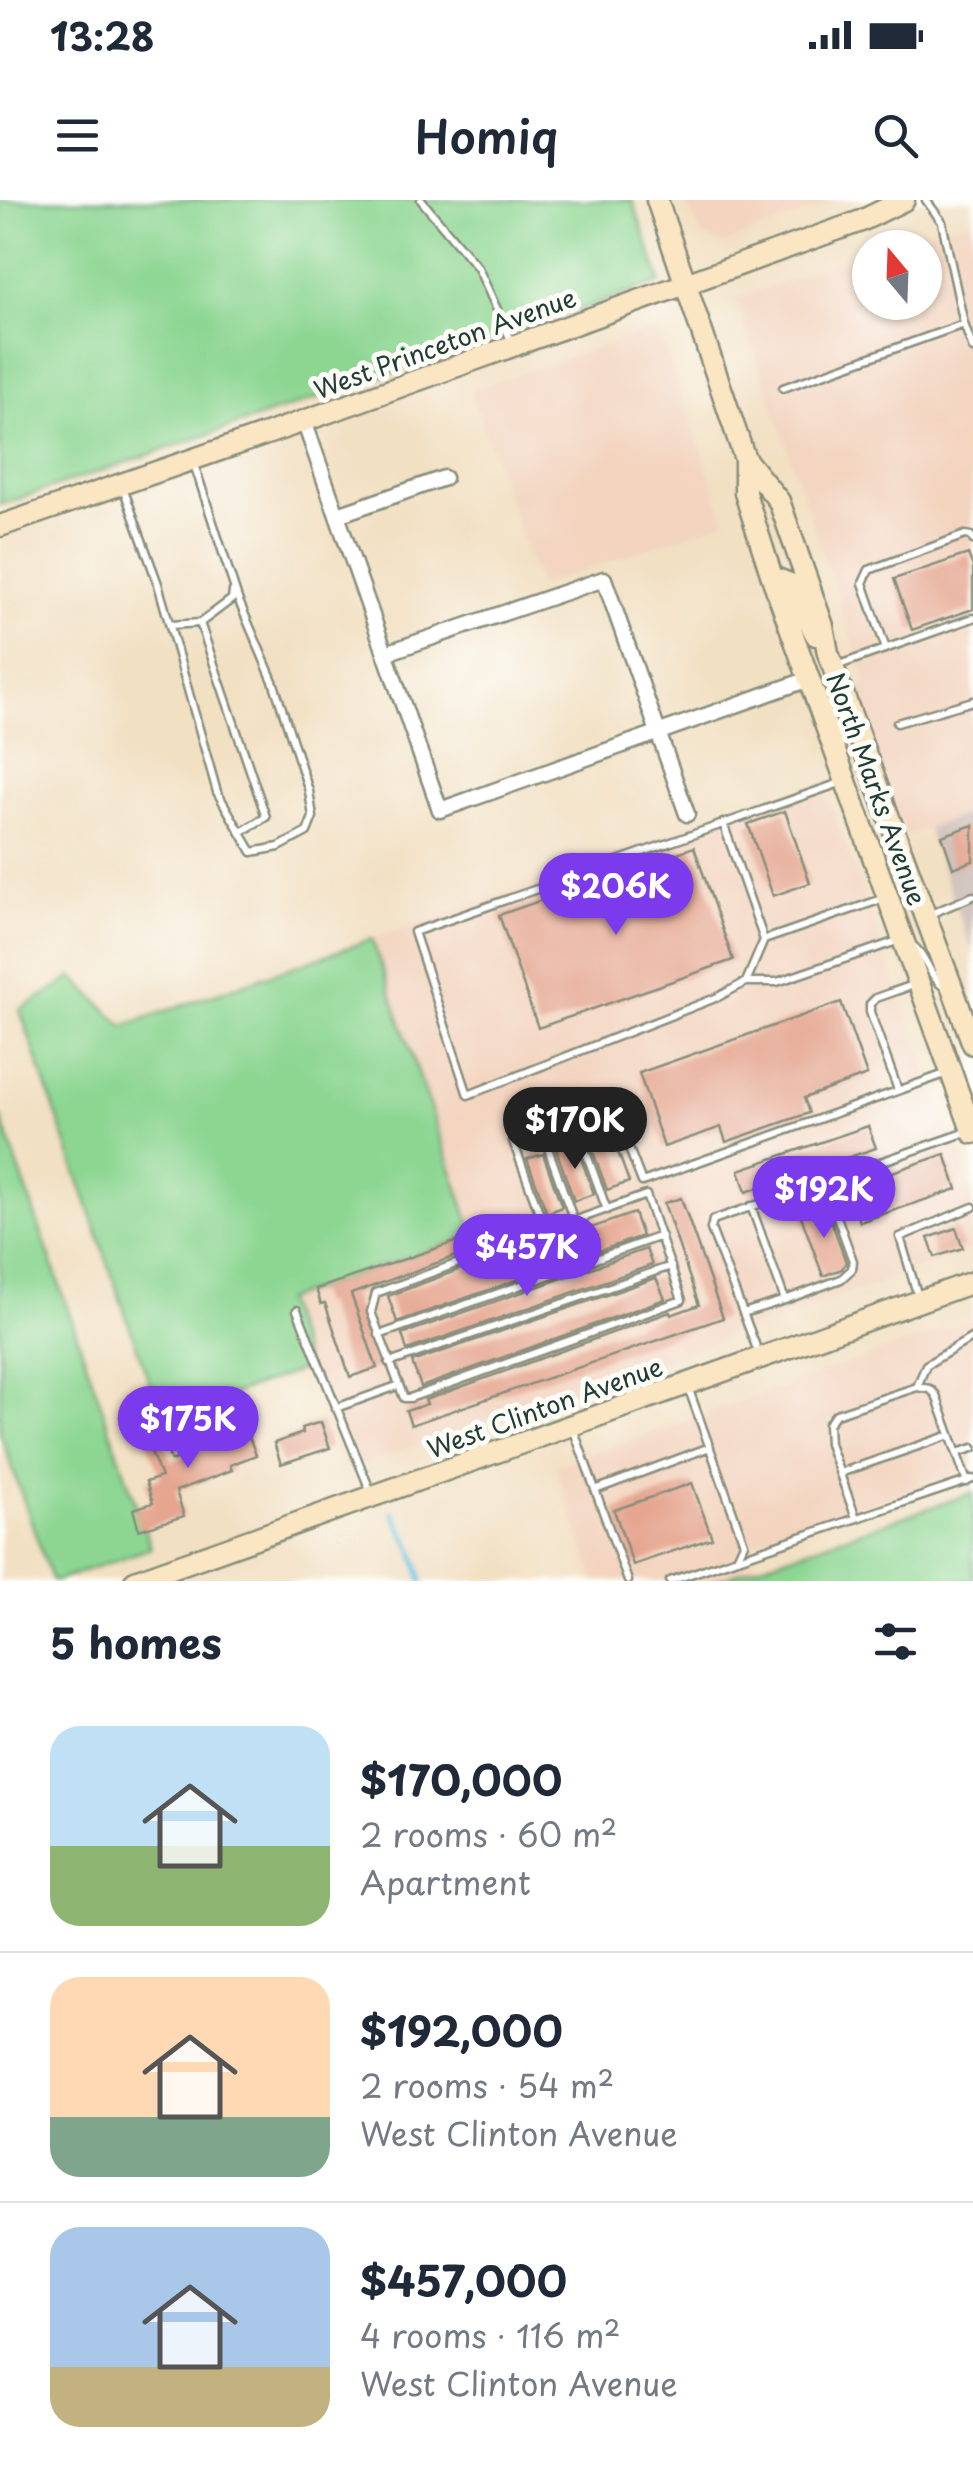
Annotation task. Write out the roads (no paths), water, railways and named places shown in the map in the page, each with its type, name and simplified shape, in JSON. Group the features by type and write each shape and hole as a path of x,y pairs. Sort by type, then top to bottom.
{"main road":[{"name":"North Marks Avenue","path":"657,200 746,460 746,493 772,577 972,1132"},
{"name":"West Princeton Avenue","path":"0,526 861,222 904,200"},
{"name":"North Marks Avenue","path":"746,460 780,501 824,626 830,660 926,915 964,991 973,1044"},
{"path":"772,577 790,584 830,660"},
{"name":"West Clinton Avenue","path":"134,1581 973,1282"}],"street":[{"path":"304,421 440,810 809,679"},
{"path":"338,515 444,478"},
{"path":"386,653 604,579 687,814"}],"lane":[{"path":"421,200 478,268 514,346"},
{"path":"926,200 942,222 964,324 973,348"},
{"path":"782,388 964,324"},
{"path":"121,484 158,584 217,792 252,852 279,847 308,832 313,818 309,792 192,460"},
{"path":"886,649 863,584 869,570 965,534 973,540"},
{"path":"170,625 200,623 232,599 234,586"},
{"path":"830,660 886,649 973,618"},
{"path":"200,623 266,816 241,832"},
{"path":"897,723 973,701"},
{"path":"846,780 414,932 468,1096 718,998 746,982 778,982 903,939 920,950 940,986 964,991"},
{"path":"723,822 764,940 746,982"},
{"path":"764,940 888,897"},
{"path":"926,915 972,898"},
{"path":"898,1090 870,1004 876,998 919,983"},
{"path":"642,1182 951,1072"},
{"path":"546,1231 513,1142 519,1133 609,1104 642,1182 672,1266 682,1296 680,1303 404,1398 371,1312 376,1292 646,1196"},
{"path":"572,1114 606,1210"},
{"path":"540,1126 574,1221"},
{"path":"760,1358 711,1229 713,1220 972,1132"},
{"path":"743,1313 850,1273 854,1265 824,1181"},
{"path":"751,1206 785,1300"},
{"path":"919,1301 900,1237 973,1207"},
{"path":"379,1336 661,1236"},
{"path":"389,1363 672,1266"},
{"path":"297,1310 373,1496"},
{"path":"917,1387 926,1365 973,1337"},
{"path":"687,1384 744,1543 737,1558"},
{"path":"336,1408 398,1386"},
{"path":"670,1581 970,1480 930,1389 917,1387 836,1414 828,1424 829,1444 856,1518"},
{"path":"572,1425 628,1581"},
{"path":"840,1473 950,1435"},
{"path":"595,1490 710,1448"},
{"path":"956,1453 973,1448"}],"waterway":[{"path":"393,1513 413,1550 422,1581"}]}
